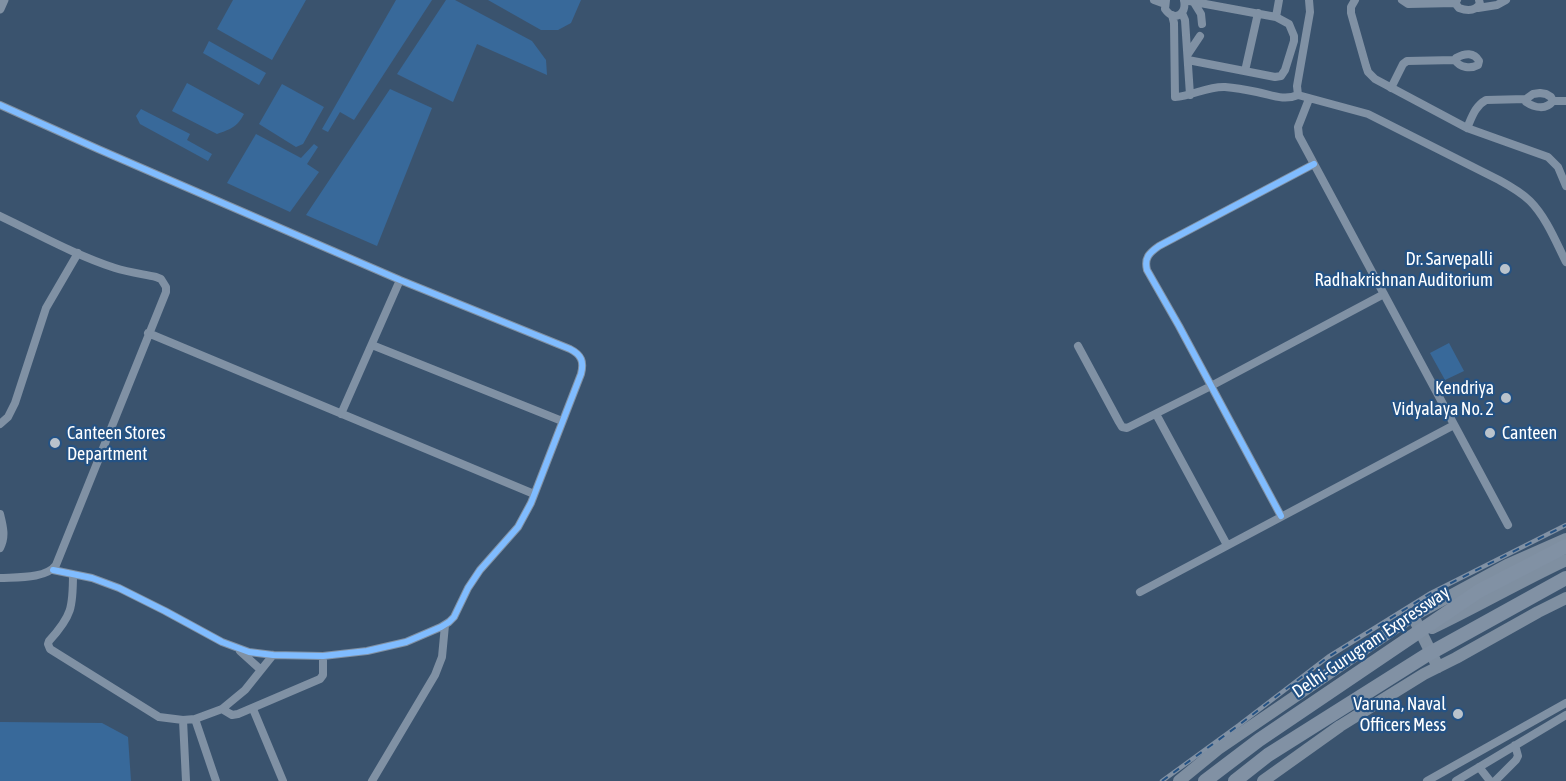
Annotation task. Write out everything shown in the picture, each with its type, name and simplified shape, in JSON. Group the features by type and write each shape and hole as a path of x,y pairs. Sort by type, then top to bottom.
{"highway":[{"name":"Delhi-Gurugram Expressway","path":"1205,781 1259,740 1479,591 1566,546"},
{"name":"Delhi-Gurugram Expressway","path":"1235,781 1268,755 1425,656 1566,578"}],"main road":[{"path":"1179,781 1218,749 1413,616 1507,565 1566,538"},
{"path":"1404,642 1566,560"},
{"path":"1263,781 1340,726 1424,674 1566,598"},
{"path":"1413,616 1438,667"}],"street":[{"path":"0,9 4,0"},
{"path":"1154,0 1165,2 1166,12 1172,15 1182,13"},
{"path":"1188,57 1245,71 1275,77 1281,76 1284,73 1294,36 1289,24 1276,17 1184,0 1182,13 1185,20 1190,95"},
{"path":"1276,17 1279,0"},
{"path":"1298,95 1297,86 1310,12 1309,0"},
{"path":"1354,0 1351,13 1365,66 1371,75 1467,128 1552,160 1562,166 1566,186"},
{"path":"1402,0 1408,4 1456,1 1459,8 1472,10 1478,4 1497,5 1506,0"},
{"path":"1194,2 1201,14 1203,24"},
{"path":"1245,71 1258,13"},
{"path":"1172,15 1175,97 1217,87 1256,91 1284,98 1298,95 1368,114 1470,165 1530,201 1539,212 1566,262"},
{"path":"1188,57 1200,36"},
{"path":"1391,88 1403,64 1407,61 1455,60"},
{"path":"1467,128 1476,109 1483,102 1526,99 1533,94 1543,93 1549,95 1553,101"},
{"path":"1309,99 1299,122 1298,132 1508,525"},
{"path":"1526,99 1529,104 1541,107 1548,106 1553,101 1566,101"},
{"path":"0,105 400,280 576,352 581,357 583,368 525,516 480,570 454,617 445,625 424,635 367,651 324,656 258,653 239,649 206,634 118,588 53,570"},
{"path":"1281,516 1148,270 1146,257 1158,246 1314,164"},
{"path":"0,216 114,268 156,277 166,287 166,292 59,560 49,573 0,579"},
{"path":"0,424 8,417 15,403 46,308 78,253"},
{"path":"341,414 400,280"},
{"path":"1078,346 1122,427 1130,427 1384,294"},
{"path":"148,333 534,494"},
{"path":"372,345 562,421"},
{"path":"1156,414 1227,545"},
{"path":"1140,592 1454,425"},
{"path":"0,514 4,539 0,548"},
{"path":"73,574 71,611 49,641 50,649 159,717 195,719 222,709 245,690 273,655"},
{"path":"372,781 440,665 444,648 445,625"},
{"path":"239,649 261,670"},
{"path":"222,709 235,715 320,680 324,656"},
{"path":"1427,781 1566,704"},
{"path":"253,709 283,781"},
{"path":"1456,781 1566,715"},
{"path":"195,719 216,781"},
{"path":"183,720 186,781"},
{"path":"1528,726 1535,733"},
{"path":"1495,781 1517,759 1515,745"},
{"path":"1479,767 1490,781"}],"shaded area":[{"path":"233,0 306,0 272,60 217,29"},
{"path":"396,0 432,0 354,120 340,112 328,132 322,129"},
{"path":"446,0 455,0 532,41 546,60 547,75 477,44 453,102 397,74"},
{"path":"488,0 581,0 571,23 558,30 541,30"},
{"path":"209,41 266,73 259,85 203,53"},
{"path":"187,83 244,114 239,122 217,134 172,111"},
{"path":"282,84 324,107 303,144 296,147 259,124"},
{"path":"390,89 432,108 377,246 306,215"},
{"path":"141,109 190,134 187,140 212,154 208,161 140,124 136,116"},
{"path":"256,134 301,158 314,144 318,147 307,164 319,172 290,212 227,183"},
{"path":"1449,343 1464,371 1445,380 1430,353"},
{"path":"0,722 102,723 128,737 131,781 0,781"}],"railway":[{"path":"1162,781 1328,657 1431,593 1566,525"}],"cycle path":[{"path":"0,105 400,280 570,349 580,356 582,362 581,374 531,503 518,527 480,570 454,617 441,627 406,642 367,651 323,656 249,652 222,642 119,588 92,578 53,570"},
{"path":"1281,516 1147,270 1146,262 1150,254 1159,246 1314,164"}],"place":[{"name":"Dr. Sarvepalli Radhakrishnan Auditorium","path":"1505,269"},
{"name":"Kendriya Vidyalaya No. 2","path":"1506,398"},
{"name":"Canteen","path":"1490,433"},
{"name":"Canteen Stores Department","path":"55,443"},
{"name":"Varuna, Naval Officers Mess","path":"1458,714"}]}
